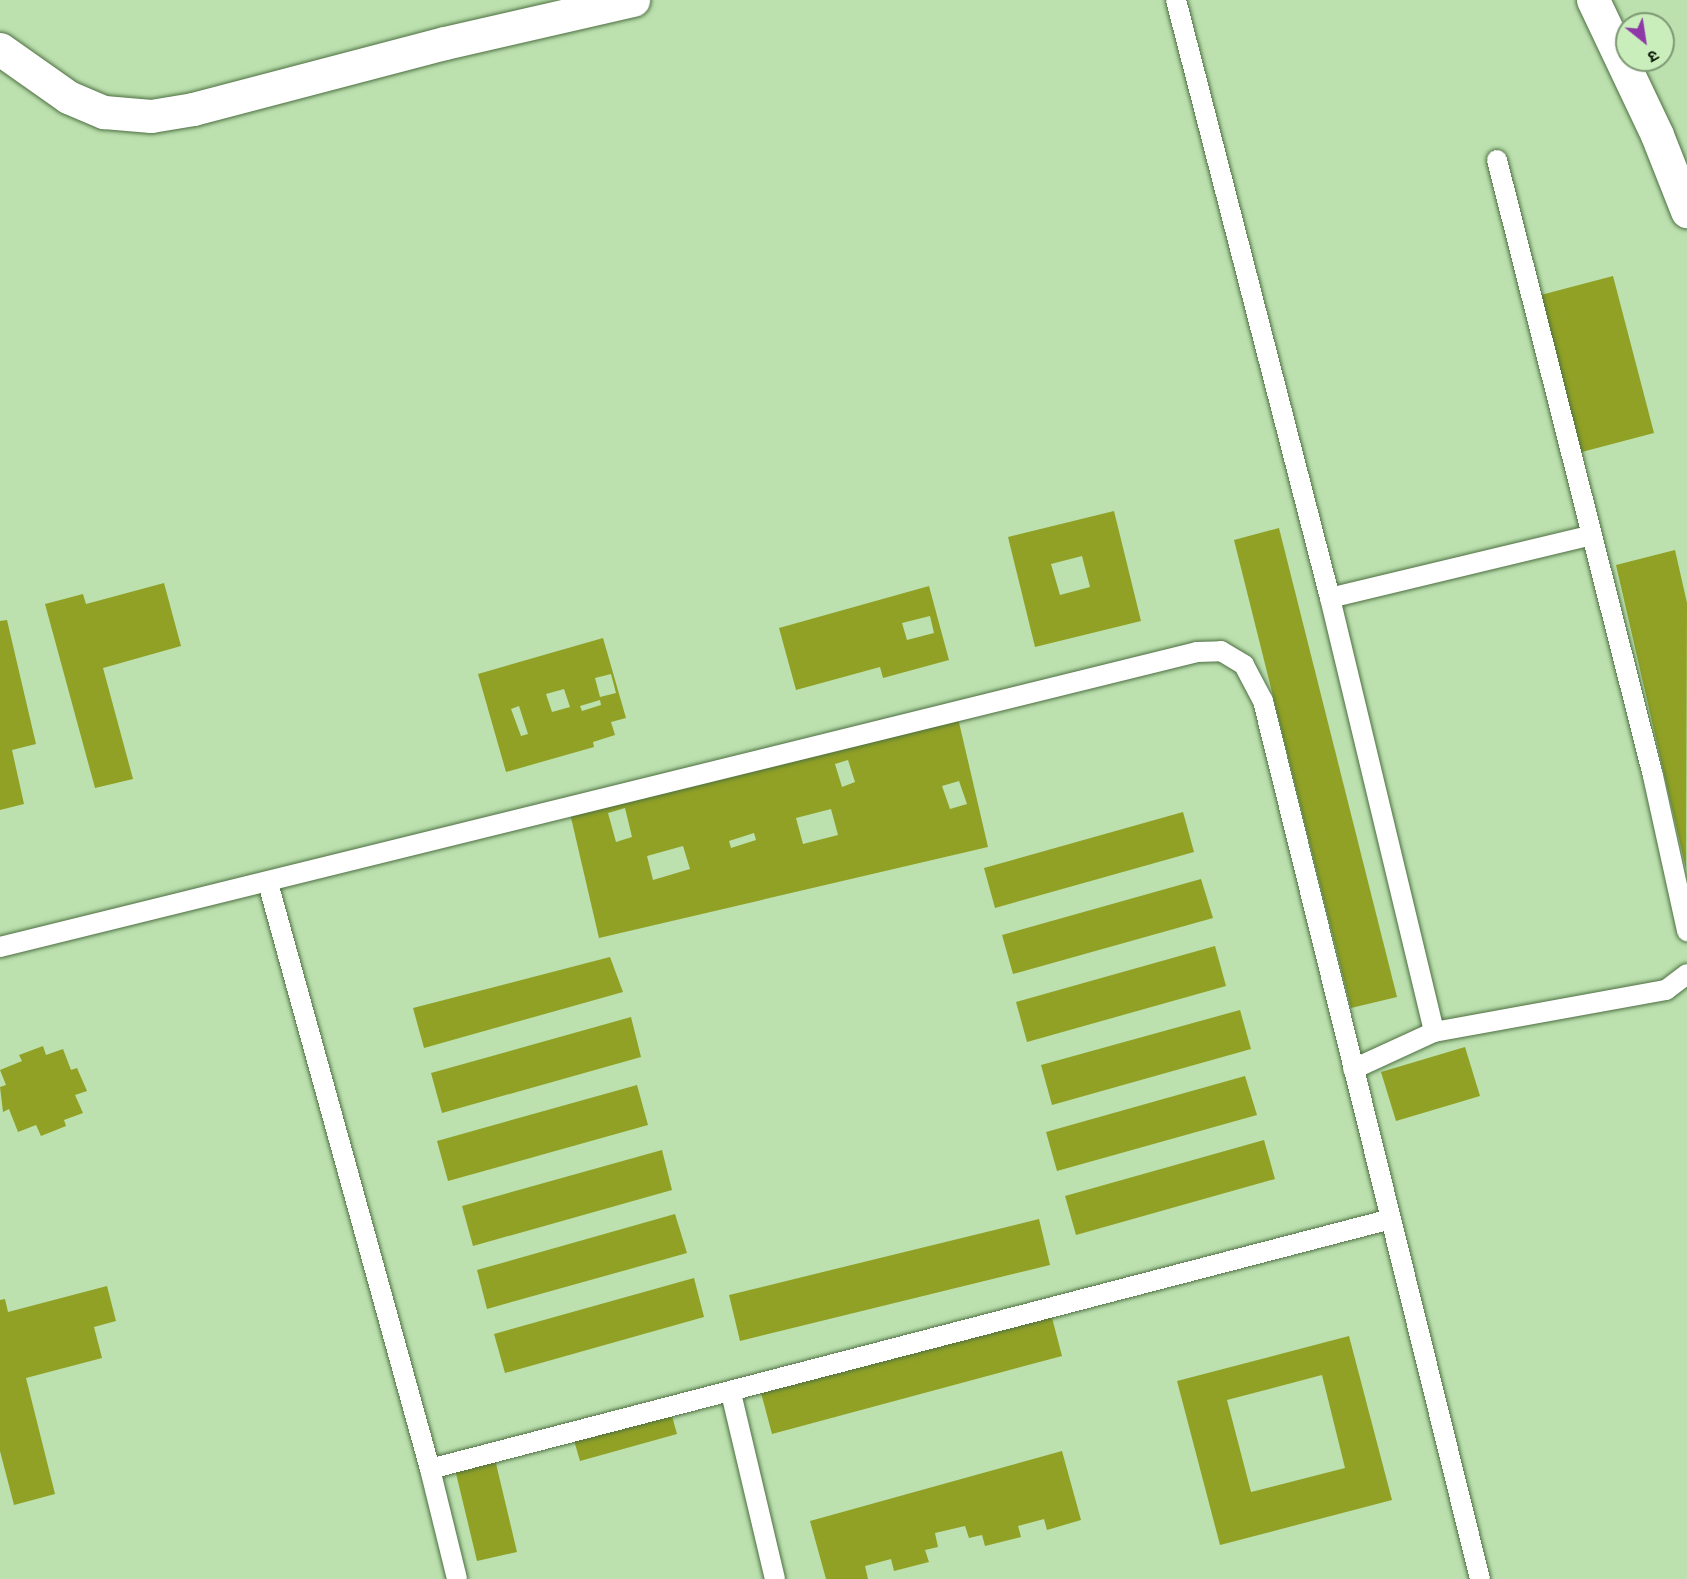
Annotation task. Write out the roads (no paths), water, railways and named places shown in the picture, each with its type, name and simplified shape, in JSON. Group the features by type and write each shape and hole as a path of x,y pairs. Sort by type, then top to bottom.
{"street":[{"path":"0,48 68,97 104,112 151,116 193,109 446,43 633,0"},
{"path":"1593,0 1657,135 1687,211"}],"lane":[{"path":"1176,0 1330,598 1434,1032"},
{"path":"1497,160 1653,776 1687,931"},
{"path":"1330,598 1592,536"},
{"path":"0,947 268,884 1186,655 1221,651 1244,665 1263,701 1480,1579"},
{"path":"268,884 430,1469 457,1579"},
{"path":"1353,1069 1434,1032 1666,990 1687,974"},
{"path":"430,1469 731,1393 1391,1219"},
{"path":"731,1393 775,1579"}]}
